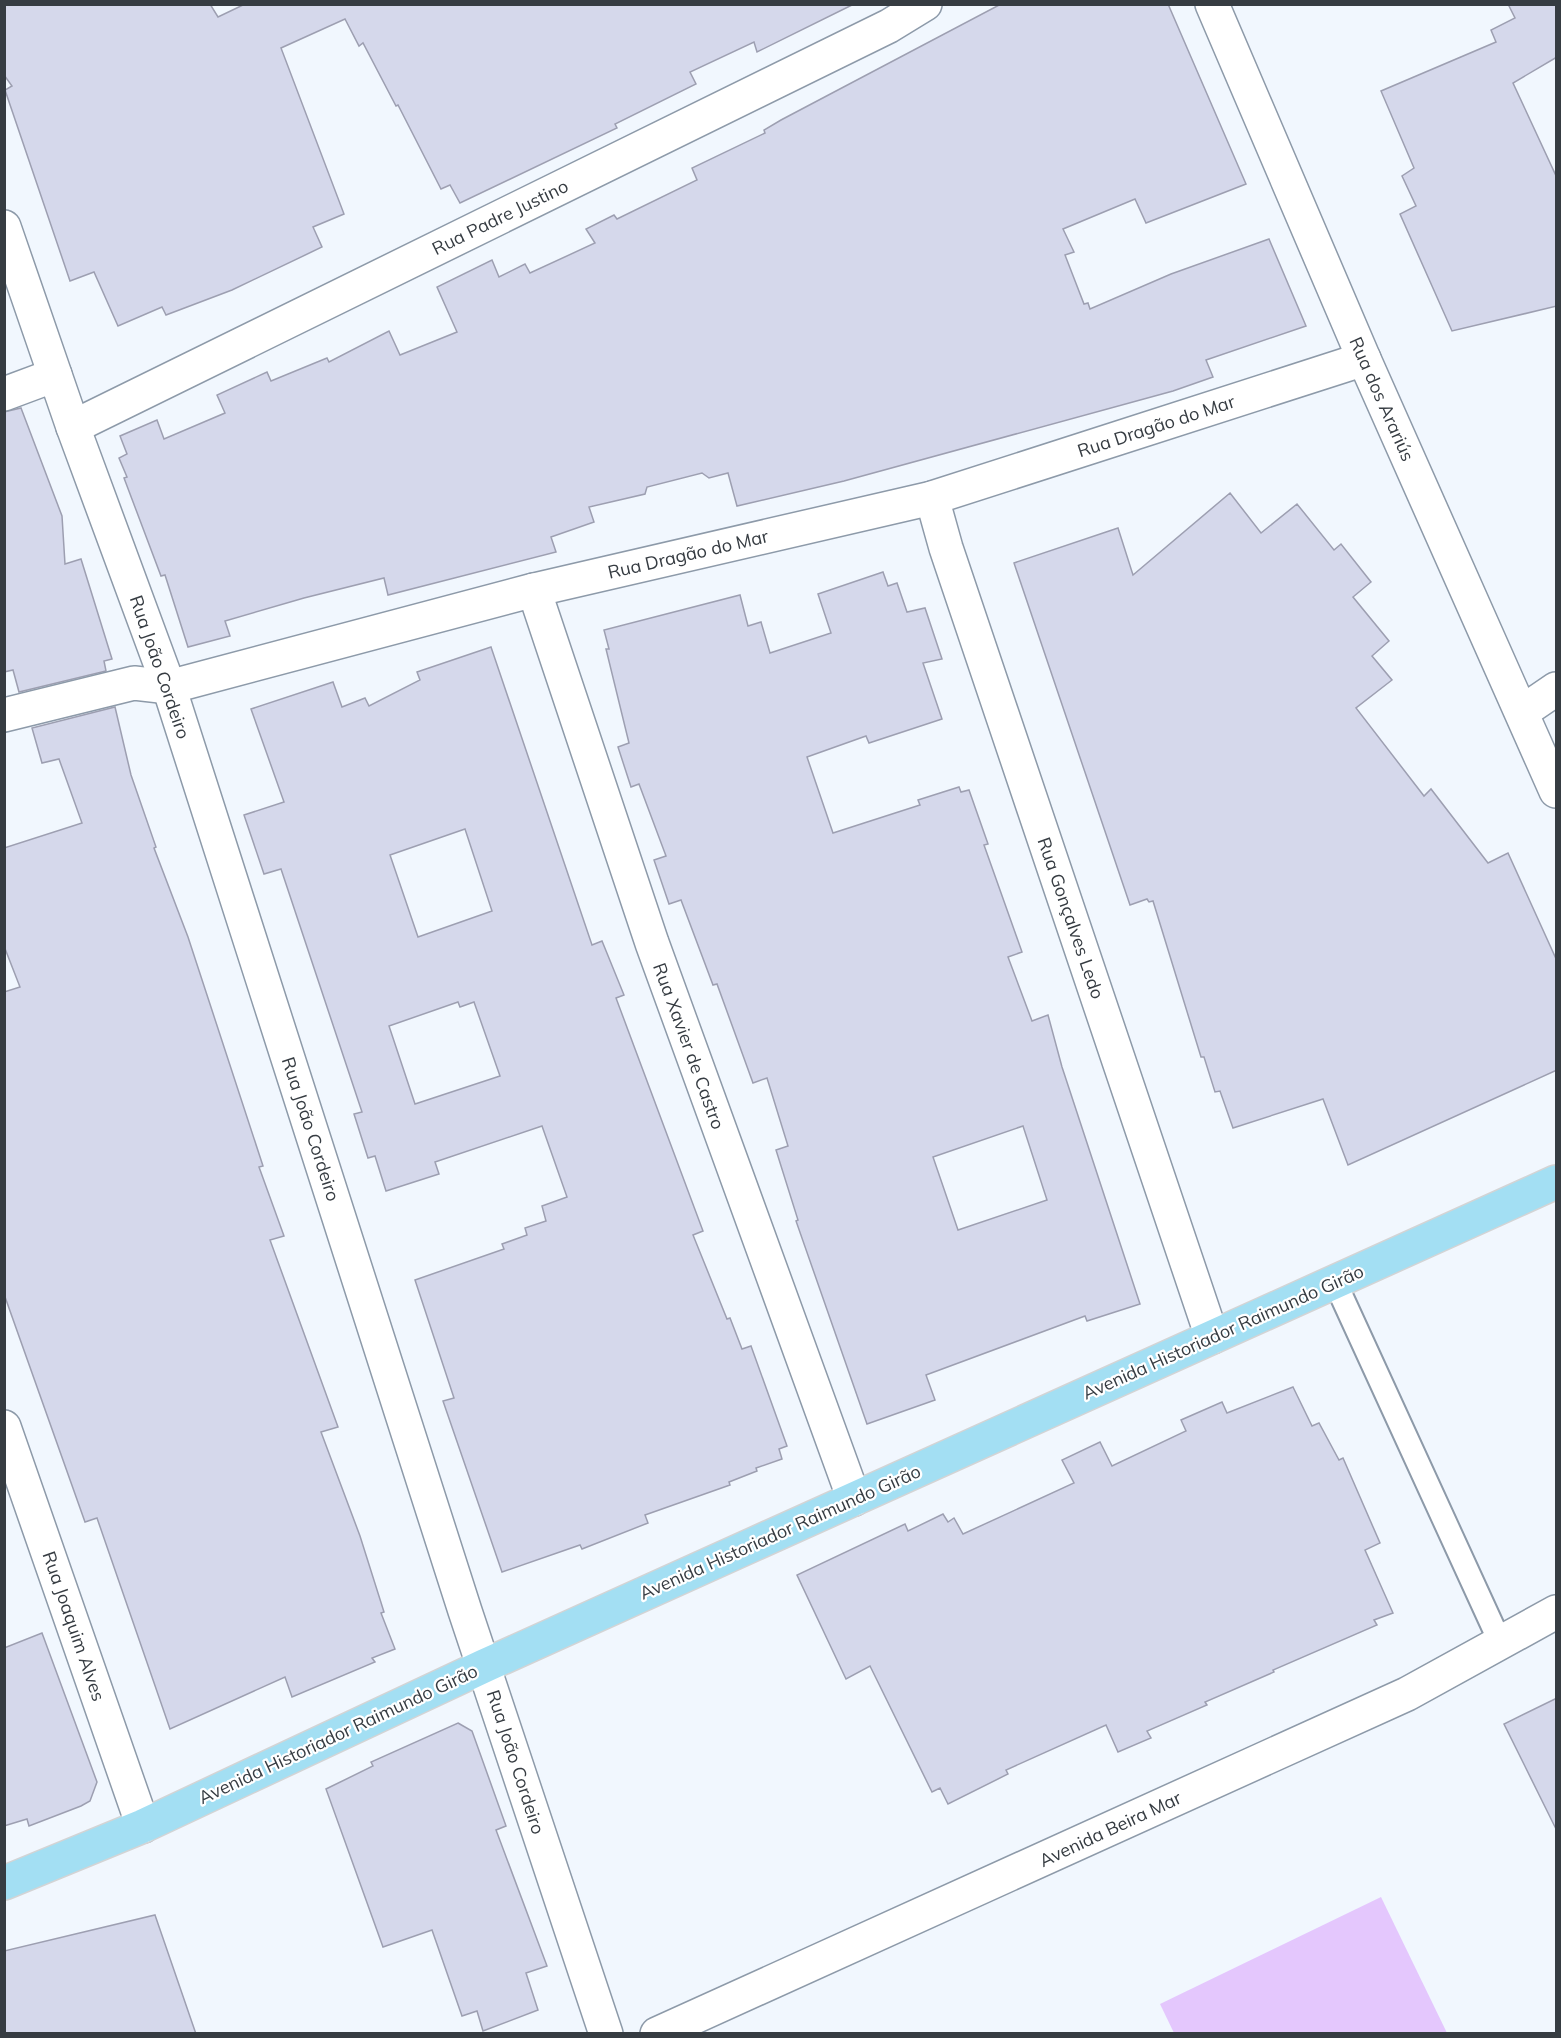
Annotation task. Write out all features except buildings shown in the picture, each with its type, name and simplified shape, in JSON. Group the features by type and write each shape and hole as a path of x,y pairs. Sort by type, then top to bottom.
{"main road":[{"name":"Avenida Historiador Raimundo Girão","path":"4,1883 143,1826 484,1666 1557,1182"}],"street":[{"name":"Rua Padre Justino","path":"73,427 890,26 925,4"},
{"name":"Rua dos Arariús","path":"1212,4 1364,359 1557,791"},
{"name":"Rua João Cordeiro","path":"4,228 73,427 169,687 484,1666 606,2034"},
{"name":"Rua Dragão do Mar","path":"4,715 134,683 169,687 534,590 932,498 1364,359"},
{"path":"4,394 55,375"},
{"name":"Rua Gonçalves Ledo","path":"932,498 946,548 1212,1337"},
{"name":"Rua Xavier de Castro","path":"534,590 652,943 854,1499"},
{"path":"1522,712 1557,689"},
{"name":"Rua Joaquim Alves","path":"4,1427 143,1826"},
{"name":"Avenida Beira Mar","path":"657,2034 1396,1699 1557,1612"}],"lane":[{"path":"1335,1282 1500,1642"}],"shaded area":[{"path":"1381,1897 1447,2033 1174,2033 1160,2004"}]}
